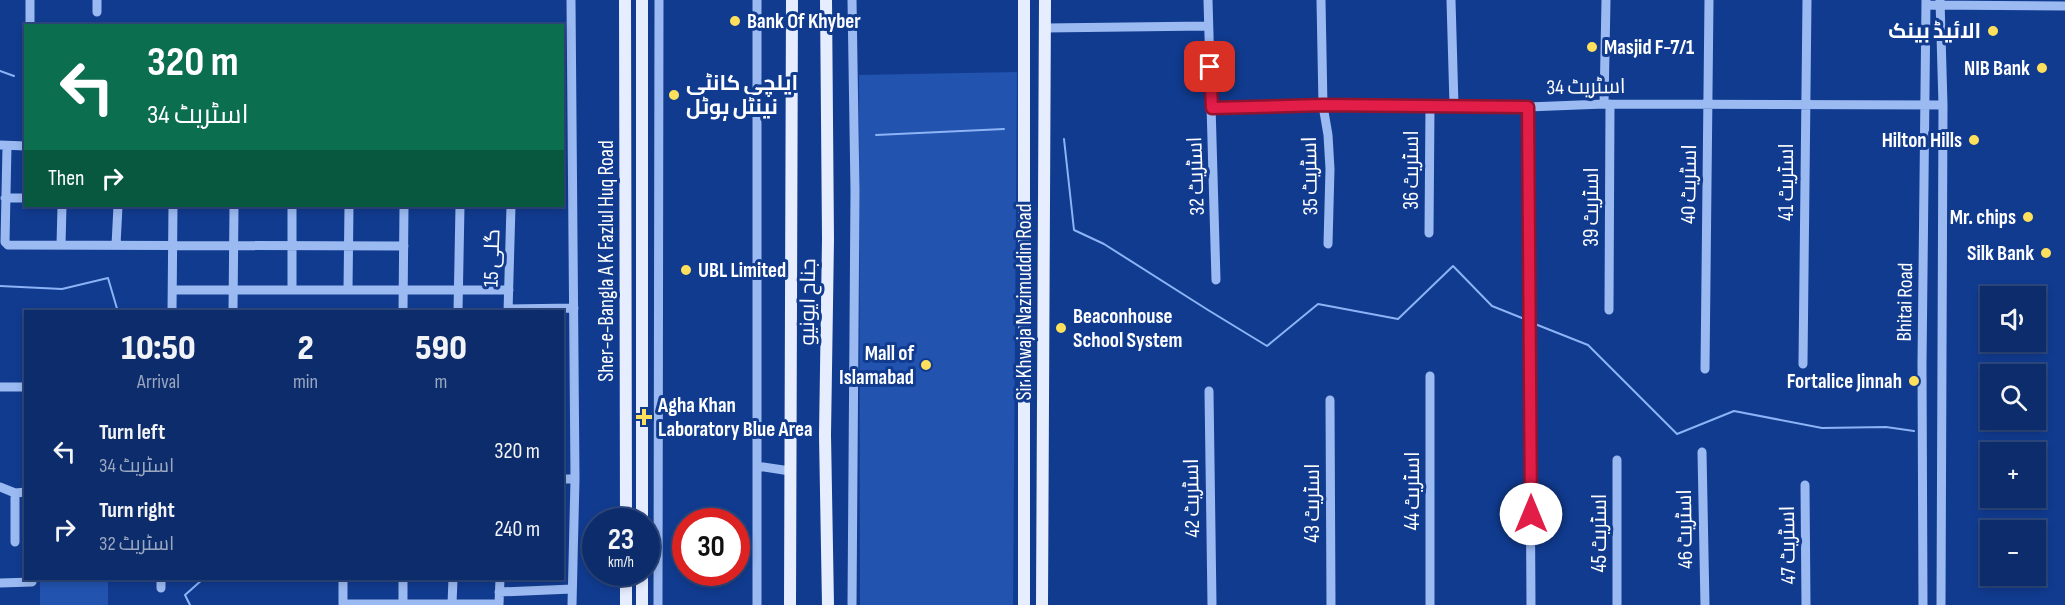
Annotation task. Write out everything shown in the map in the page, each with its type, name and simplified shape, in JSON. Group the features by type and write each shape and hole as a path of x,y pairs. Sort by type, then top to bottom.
{"main road":[{"name":"Sher-e-Bangla A K Fazlul Huq Road","path":"624,0 626,508"},
{"name":"Sher-e-Bangla A K Fazlul Huq Road","path":"642,0 642,508"},
{"name":"جناح ایونیو","path":"790,605 792,0"},
{"name":"جناح ایونیو","path":"826,0 828,239 825,435 828,605"},
{"name":"Sir Khwaja Nazimuddin Road","path":"1024,0 1024,605"},
{"name":"Sir Khwaja Nazimuddin Road","path":"1042,605 1045,0"},
{"path":"626,449 642,451"},
{"path":"626,586 626,605"},
{"path":"642,586 642,605"}],"street":[{"path":"30,0 30,24"},
{"path":"97,0 97,12"},
{"path":"571,0 575,479 572,605"},
{"path":"658,605 659,0"},
{"path":"757,0 757,605"},
{"path":"852,0 855,191 852,605"},
{"name":"اسٹریٹ 32","path":"1208,0 1216,280"},
{"name":"اسٹریٹ 35","path":"1321,0 1323,105 1330,169 1328,244"},
{"path":"1451,0 1454,105"},
{"name":"اسٹریٹ 39","path":"1606,0 1609,310"},
{"name":"اسٹریٹ 40","path":"1705,369 1709,0"},
{"name":"اسٹریٹ 41","path":"1803,364 1807,0"},
{"path":"1926,3 2065,6"},
{"name":"Bhitai Road","path":"1923,605 1922,364 1926,3"},
{"name":"Bhitai Road","path":"1941,3 1943,105 1941,605"},
{"path":"1044,28 1208,26"},
{"name":"اسٹریٹ 34","path":"1212,108 1323,105 1528,107 1607,104 1943,105"},
{"name":"اسٹریٹ 36","path":"1429,233 1430,106"},
{"path":"1528,107 1531,605"},
{"path":"24,146 3,146 6,244 404,246"},
{"path":"6,198 24,198"},
{"path":"564,201 573,202"},
{"path":"61,245 62,207"},
{"path":"116,245 118,207"},
{"path":"172,310 173,207"},
{"path":"233,310 234,207"},
{"path":"292,207 292,290"},
{"path":"348,290 349,207"},
{"path":"404,207 404,310"},
{"path":"458,310 460,207"},
{"name":"گلی 15","path":"508,310 511,207"},
{"path":"172,290 509,290"},
{"path":"508,310 574,308"},
{"path":"564,364 574,364"},
{"path":"1922,364 1941,364"},
{"name":"اسٹریٹ 44","path":"1430,376 1430,605"},
{"path":"0,387 24,387"},
{"name":"اسٹریٹ 42","path":"1209,391 1212,605"},
{"name":"اسٹریٹ 43","path":"1330,400 1331,605"},
{"path":"564,418 574,418"},
{"path":"642,451 658,452"},
{"name":"اسٹریٹ 46","path":"1702,452 1705,605"},
{"name":"اسٹریٹ 45","path":"1617,460 1617,605"},
{"path":"757,466 790,471"},
{"path":"564,479 575,479"},
{"name":"اسٹریٹ 47","path":"1805,485 1806,605"},
{"path":"15,542 7,490 24,492"},
{"path":"343,580 343,604 499,604 500,580"},
{"path":"403,580 403,604"},
{"path":"452,604 453,580"},
{"path":"0,583 32,582"},
{"path":"499,591 572,589"}],"shaded area":[{"path":"1017,72 1013,605 860,605 859,75"},
{"path":"40,580 108,580 108,605 40,605"}],"waterway":[{"path":"0,71 14,76"},
{"path":"876,135 1004,129"},
{"path":"1064,139 1074,230 1104,244 1267,346 1318,304 1398,319 1453,266 1492,306 1527,320"},
{"path":"0,286 62,289 108,278 117,310"},
{"path":"1535,324 1588,345 1677,434 1734,411 1822,428 1886,427 1914,431"},
{"path":"190,605 185,595 202,580"}],"place":[{"name":"Bank Of Khyber","path":"735,21"},
{"name":"الائیڈ بینک","path":"1993,31"},
{"name":"Masjid F-7/1","path":"1592,47"},
{"name":"NIB Bank","path":"2042,68"},
{"name":"ایلچی کانٹی نینٹل ہوٹل","path":"674,95"},
{"name":"Hilton Hills","path":"1974,140"},
{"name":"Mr. chips","path":"2028,217"},
{"name":"Silk Bank","path":"2046,253"},
{"name":"UBL Limited","path":"686,270"},
{"name":"Beaconhouse School System","path":"1061,328"},
{"name":"Mall of Islamabad","path":"926,365"},
{"name":"Fortalice Jinnah","path":"1914,381"},
{"name":"Agha Khan Laboratory Blue Area","path":"644,417"}],"route":[{"path":"1210,67 1212,108 1323,105 1528,107 1531,514"}]}
